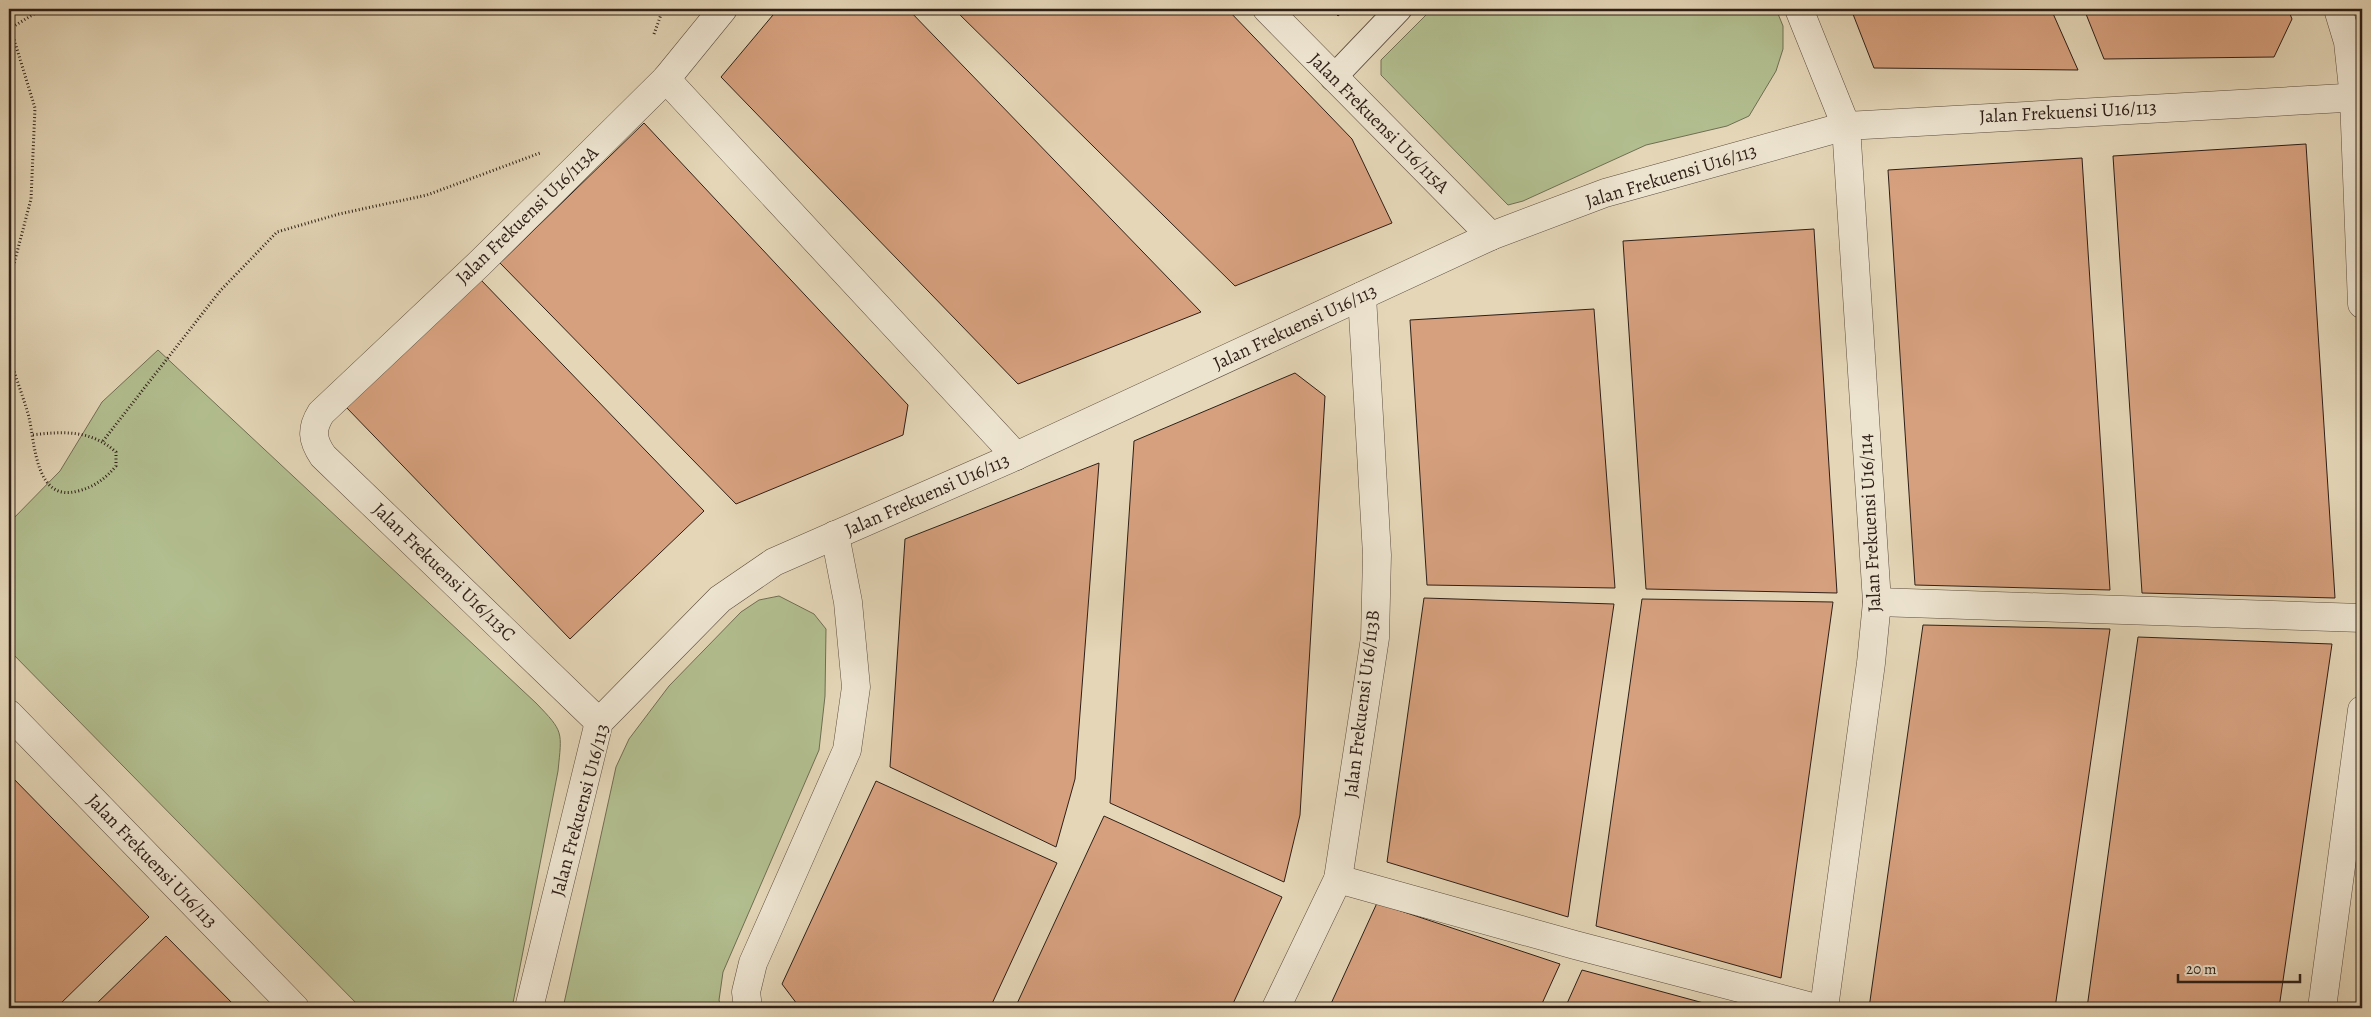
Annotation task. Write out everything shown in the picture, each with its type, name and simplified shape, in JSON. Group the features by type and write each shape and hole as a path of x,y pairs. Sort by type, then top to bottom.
{"street":[{"name":"Jalan Frekuensi U16/113A","path":"321,413 480,263 666,79 723,9"},
{"name":"Jalan Frekuensi U16/115A","path":"1267,9 1491,236"},
{"name":"Jalan Frekuensi U16/114","path":"1799,9 1846,126 1877,602 1871,663 1824,1008"},
{"path":"2338,9 2348,42 2358,97 2362,304"},
{"path":"666,79 1016,456"},
{"name":"Jalan Frekuensi U16/113","path":"529,1008 599,722 720,599 774,562 1016,456 1491,236 1605,194 1846,126 2098,110 2358,97"},
{"name":"Jalan Frekuensi U16/113B","path":"1276,1008 1338,879 1375,638 1377,555 1362,296"},
{"name":"Jalan Frekuensi U16/113C","path":"321,413 315,422 313,434 316,445 323,456 599,722"},
{"path":"748,1008 746,992 753,963 847,750 856,687 848,602 835,535"},
{"path":"1877,602 2362,618"},
{"path":"2322,1008 2362,710"},
{"name":"Jalan Frekuensi U16/113","path":"9,714 295,1008"},
{"path":"1338,879 1575,945 1816,1008"}],"lane":[{"path":"1333,78 1399,9"}],"path":[{"path":"9,33 12,28 42,9"},
{"path":"653,37 662,9"},
{"path":"9,23 35,108 31,199 12,275 9,278"},
{"path":"103,441 220,290 277,232 339,214 427,195 547,150"},
{"path":"9,355 44,479 56,492 70,494 89,488 105,479 116,466 116,452 103,441 77,433 32,434"}],"green space":[{"path":"1432,9 1776,9 1783,26 1783,49 1776,71 1749,116 1727,126 1646,145 1523,201 1508,205 1381,75 1381,60"},
{"path":"158,350 536,703 556,727 560,740 558,771 512,1008 361,1008 9,650 9,523 60,471 102,402"},
{"path":"779,596 814,614 826,629 825,696 819,750 723,972 719,1000 721,1008 563,1008 616,767 629,739 669,686 741,612 759,600"}],"building":[{"path":"778,9 908,9 1201,312 1018,384 721,77"},
{"path":"954,9 1227,9 1352,139 1392,223 1235,286"},
{"path":"1331,9 1346,9 1338,16"},
{"path":"1851,9 2051,9 2078,70 1874,68"},
{"path":"2084,9 2288,9 2292,19 2274,57 2104,59"},
{"path":"644,123 908,405 903,435 736,504 500,263"},
{"path":"2306,144 2335,598 2142,593 2113,156"},
{"path":"2082,158 2110,590 1915,585 1888,170"},
{"path":"1814,229 1837,593 1646,589 1623,241"},
{"path":"480,279 704,511 570,639 346,407"},
{"path":"1594,309 1615,588 1427,585 1410,320"},
{"path":"1295,373 1325,396 1300,815 1284,882 1110,803 1134,441"},
{"path":"1099,463 1075,779 1056,847 890,767 905,539"},
{"path":"1424,598 1614,604 1568,917 1387,862"},
{"path":"1642,599 1833,602 1781,978 1596,926"},
{"path":"1923,625 2110,629 2055,1008 1869,1008"},
{"path":"2138,637 2332,644 2279,1008 2087,1008"},
{"path":"9,774 149,917 56,1008 9,1008"},
{"path":"876,781 1057,863 990,1008 800,1008 782,984"},
{"path":"1104,816 1282,897 1231,1008 1015,1008"},
{"path":"1377,903 1560,964 1540,1008 1329,1008"},
{"path":"166,936 237,1008 92,1008"},
{"path":"1582,970 1722,1008 1565,1008"}]}
